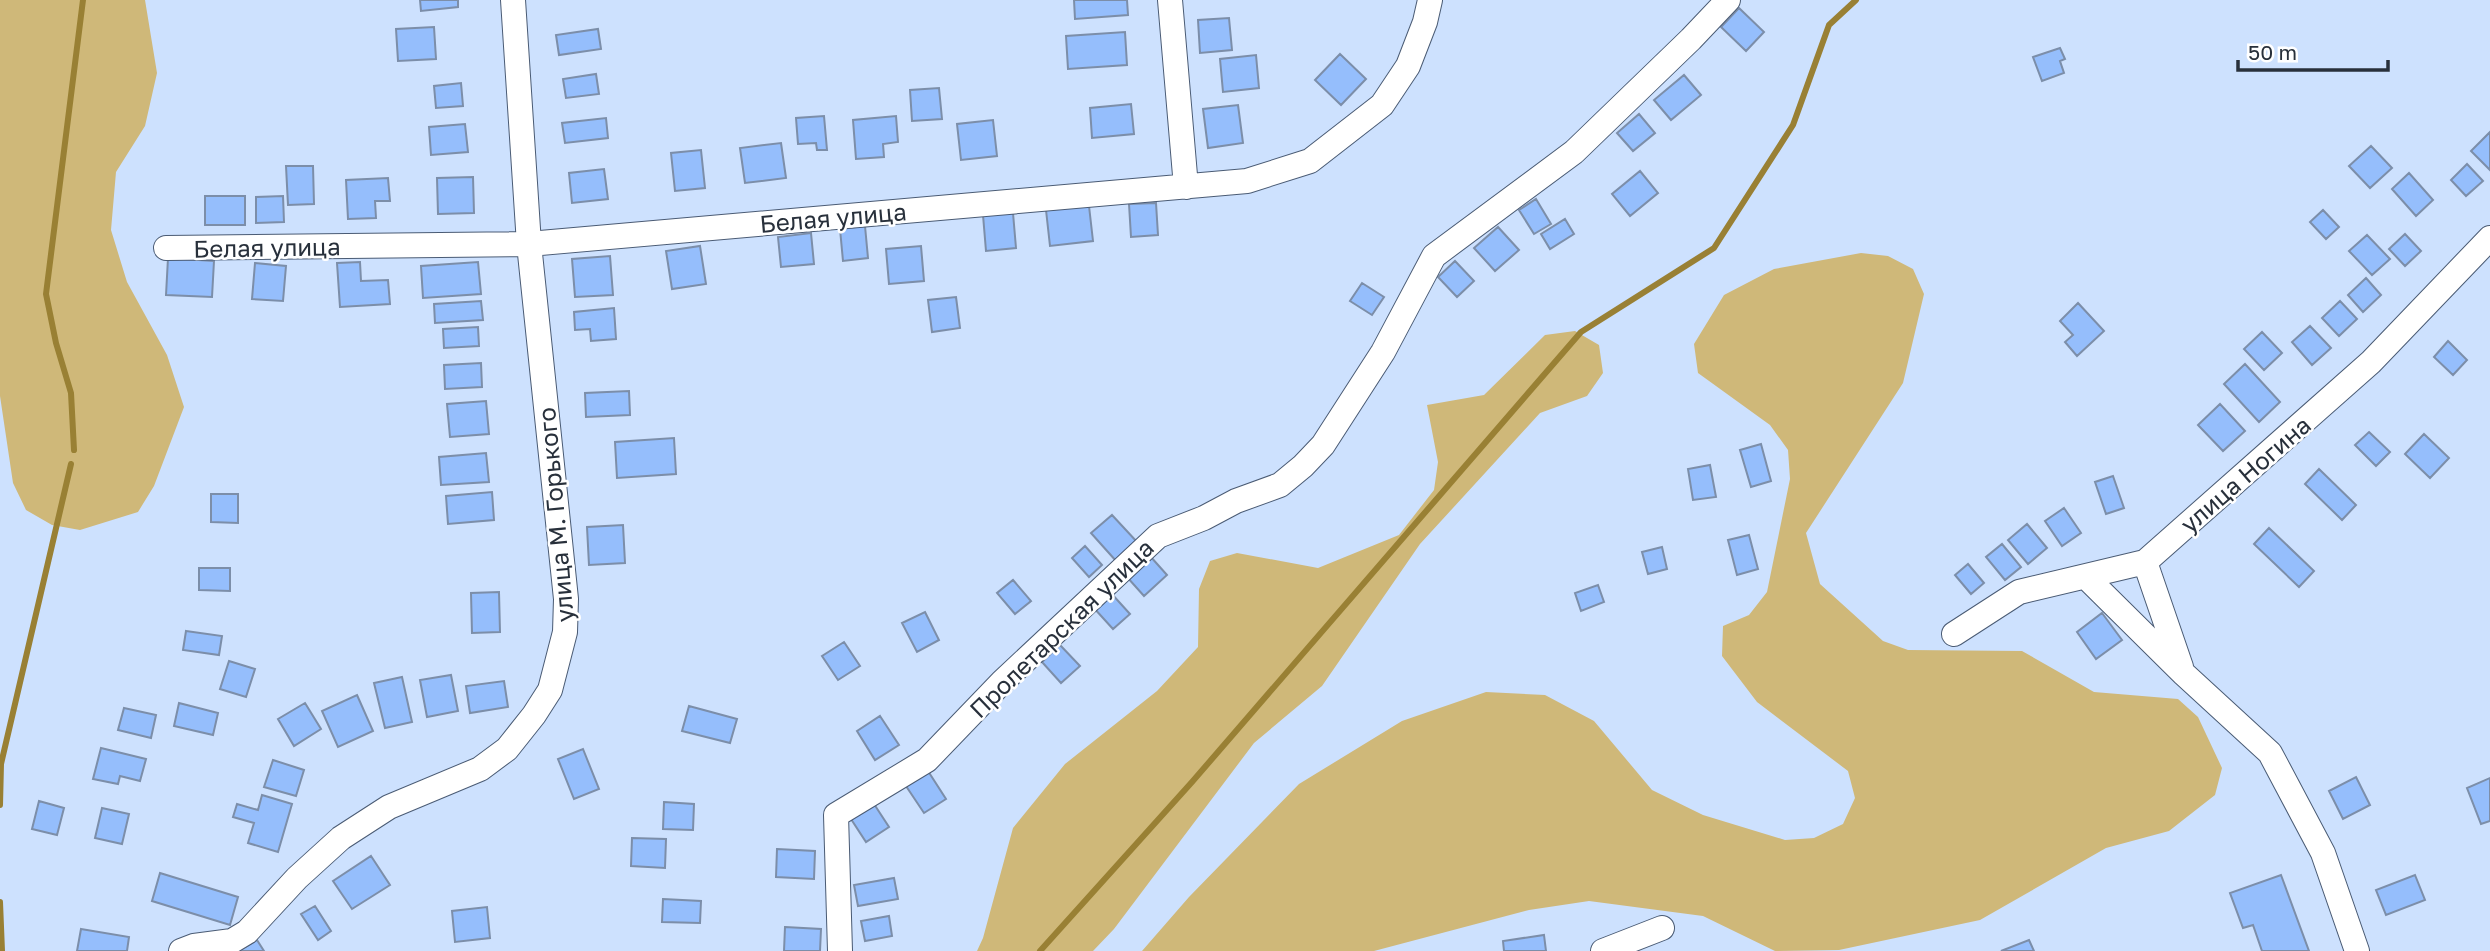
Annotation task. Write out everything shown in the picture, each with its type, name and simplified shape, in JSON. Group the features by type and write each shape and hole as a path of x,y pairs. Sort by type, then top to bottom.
{"street":[{"name":"улица М. Горького","path":"181,951 194,946 232,941 247,932 297,878 341,838 389,807 480,769 507,749 550,690 565,632 566,599 529,244 513,0"},
{"path":"1170,0 1186,187"},
{"name":"Пролетарская улица","path":"841,951 836,815 926,760 1002,682 1158,536 1204,518 1236,501 1280,485 1303,466 1323,445 1383,352 1434,256 1574,152 1728,0"},
{"name":"Белая улица","path":"166,248 529,244 1247,181 1310,161 1382,105 1408,66 1427,11"},
{"name":"улица Ногина","path":"1954,634 2019,592 2087,578 2145,562 2371,362 2490,238"},
{"path":"2145,562 2184,674"},
{"path":"2087,578 2184,674 2270,753 2323,853 2357,951"},
{"path":"1603,951 1662,928"}],"shaded area":[{"path":"0,0 145,0 157,73 145,126 116,172 111,230 127,282 167,355 184,407 154,486 138,512 80,530 52,525 26,510 13,483 0,396"},
{"path":"1861,253 1888,256 1913,269 1924,294 1903,383 1806,533 1820,584 1883,641 1908,650 2022,651 2094,692 2178,699 2198,717 2222,768 2215,795 2169,831 2106,848 1980,920 1839,950 1775,951 1703,916 1589,901 1529,910 1374,951 1142,951 1189,897 1299,784 1402,721 1486,692 1545,695 1594,721 1652,790 1703,815 1785,840 1814,838 1843,824 1855,798 1848,771 1757,702 1722,656 1723,626 1749,615 1767,592 1790,479 1788,450 1770,425 1698,373 1694,344 1724,295 1774,269"},
{"path":"1575,331 1599,345 1603,373 1587,396 1540,413 1420,544 1322,686 1254,743 1114,929 1093,951 977,951 983,938 1013,828 1065,764 1157,691 1198,647 1199,589 1210,561 1237,553 1318,568 1399,535 1434,490 1438,462 1427,405 1484,395 1545,335"}],"building":[{"path":"420,0 458,0 458,7 421,11"},
{"path":"1074,0 1127,0 1128,15 1075,19"},
{"path":"1739,8 1764,32 1746,51 1721,27"},
{"path":"1229,18 1232,50 1200,53 1198,20"},
{"path":"434,27 436,59 398,61 396,29"},
{"path":"598,29 601,49 559,55 556,35"},
{"path":"1125,32 1127,65 1068,69 1066,36"},
{"path":"2060,48 2065,59 2060,61 2064,73 2042,81 2033,57"},
{"path":"1340,54 1366,79 1341,105 1315,80"},
{"path":"1256,55 1259,88 1223,92 1220,59"},
{"path":"596,74 599,94 566,98 563,79"},
{"path":"1684,75 1701,95 1671,120 1654,100"},
{"path":"461,83 463,106 436,108 434,86"},
{"path":"939,88 942,119 912,121 910,90"},
{"path":"1131,104 1134,134 1092,138 1090,108"},
{"path":"1238,105 1243,143 1208,148 1203,109"},
{"path":"1639,114 1655,133 1633,151 1617,133"},
{"path":"824,116 827,150 817,150 816,143 798,144 796,118"},
{"path":"896,116 898,142 883,144 884,157 856,159 853,120"},
{"path":"606,118 608,138 565,143 562,123"},
{"path":"993,120 997,156 961,160 957,124"},
{"path":"465,124 468,152 431,155 429,127"},
{"path":"2490,132 2490,170 2471,151"},
{"path":"781,143 786,178 745,183 740,148"},
{"path":"2371,146 2392,168 2370,188 2349,166"},
{"path":"701,150 705,188 675,191 671,153"},
{"path":"2467,164 2483,181 2466,196 2451,180"},
{"path":"286,166 313,166 314,204 288,205"},
{"path":"604,169 608,199 572,203 569,173"},
{"path":"1640,171 1658,193 1630,216 1612,194"},
{"path":"2409,173 2433,200 2416,216 2392,189"},
{"path":"473,177 474,213 438,214 437,178"},
{"path":"388,178 390,201 375,201 376,218 348,219 346,180"},
{"path":"205,196 245,196 245,225 205,225"},
{"path":"283,196 284,222 256,223 256,197"},
{"path":"1536,199 1551,224 1534,234 1519,210"},
{"path":"1156,203 1158,235 1131,237 1129,204"},
{"path":"1089,206 1093,241 1050,246 1046,210"},
{"path":"2323,210 2339,227 2326,239 2310,222"},
{"path":"1013,213 1016,248 986,251 983,215"},
{"path":"1565,219 1574,234 1550,249 1541,234"},
{"path":"865,226 868,258 843,261 840,229"},
{"path":"1498,227 1519,250 1495,271 1474,248"},
{"path":"811,233 814,264 781,267 778,237"},
{"path":"2405,234 2421,251 2405,266 2389,249"},
{"path":"2367,235 2390,259 2372,275 2349,251"},
{"path":"700,246 706,284 672,289 666,251"},
{"path":"921,246 924,281 889,284 886,249"},
{"path":"610,256 613,295 575,297 572,259"},
{"path":"168,258 214,261 212,297 166,295"},
{"path":"1455,261 1474,281 1457,297 1438,277"},
{"path":"360,262 361,281 388,280 390,304 340,307 337,263"},
{"path":"478,262 481,294 423,298 421,266"},
{"path":"255,263 286,266 283,301 252,299"},
{"path":"2366,278 2381,295 2363,312 2348,295"},
{"path":"1362,283 1384,297 1372,315 1350,301"},
{"path":"956,297 960,328 932,332 928,300"},
{"path":"481,301 483,320 435,323 434,304"},
{"path":"2340,301 2357,319 2339,336 2322,318"},
{"path":"2078,303 2104,331 2077,356 2065,342 2073,335 2060,321"},
{"path":"614,308 616,339 591,341 590,329 575,330 574,312"},
{"path":"2310,326 2331,348 2312,365 2292,342"},
{"path":"478,327 479,346 444,348 443,329"},
{"path":"2262,332 2282,353 2264,370 2244,349"},
{"path":"2448,341 2467,360 2453,375 2434,357"},
{"path":"481,363 482,387 445,389 444,365"},
{"path":"2245,364 2280,402 2259,422 2224,384"},
{"path":"629,391 630,415 586,417 585,393"},
{"path":"486,401 489,434 450,437 447,404"},
{"path":"2220,404 2245,431 2223,451 2198,425"},
{"path":"2369,432 2390,452 2376,466 2355,445"},
{"path":"2424,434 2449,458 2430,478 2405,454"},
{"path":"674,438 676,474 617,478 615,442"},
{"path":"1761,444 1771,481 1751,487 1740,450"},
{"path":"486,453 489,482 441,485 439,457"},
{"path":"1710,465 1716,497 1693,500 1688,469"},
{"path":"2319,469 2356,505 2342,520 2305,484"},
{"path":"2113,476 2124,508 2106,514 2095,482"},
{"path":"492,492 494,520 448,524 446,496"},
{"path":"211,494 238,494 238,523 211,522"},
{"path":"2064,508 2081,533 2062,546 2045,521"},
{"path":"1112,515 1138,543 1117,562 1091,533"},
{"path":"2027,524 2047,548 2028,564 2008,540"},
{"path":"623,525 625,563 589,565 587,527"},
{"path":"2269,528 2314,571 2299,587 2254,544"},
{"path":"1749,535 1758,569 1737,575 1728,540"},
{"path":"2002,544 2021,567 2005,580 1986,557"},
{"path":"1085,546 1102,565 1089,577 1072,558"},
{"path":"1662,547 1667,569 1648,574 1642,552"},
{"path":"1150,556 1167,575 1144,596 1127,577"},
{"path":"1968,564 1984,583 1971,594 1955,575"},
{"path":"199,568 230,568 230,591 199,590"},
{"path":"1013,580 1031,601 1015,614 997,593"},
{"path":"1598,585 1604,602 1581,611 1575,593"},
{"path":"499,592 500,632 472,633 471,593"},
{"path":"1110,592 1130,614 1113,629 1093,607"},
{"path":"925,612 939,640 917,652 902,623"},
{"path":"2102,613 2122,640 2096,659 2077,632"},
{"path":"186,631 222,636 219,655 183,650"},
{"path":"844,642 860,666 838,680 822,656"},
{"path":"1060,645 1080,666 1061,683 1042,662"},
{"path":"229,661 255,669 246,697 220,689"},
{"path":"451,675 458,711 427,717 420,680"},
{"path":"402,677 412,722 385,728 374,683"},
{"path":"504,681 508,707 470,713 466,686"},
{"path":"357,695 373,731 338,747 322,711"},
{"path":"179,703 218,713 213,735 174,726"},
{"path":"305,703 321,729 294,746 278,719"},
{"path":"689,706 737,719 730,743 682,731"},
{"path":"124,708 156,715 151,738 118,730"},
{"path":"880,716 899,745 875,760 857,731"},
{"path":"101,748 146,759 140,781 120,776 118,784 93,779"},
{"path":"583,749 599,789 574,799 558,759"},
{"path":"273,760 304,770 296,796 264,787"},
{"path":"928,771 946,799 924,813 906,786"},
{"path":"2356,777 2370,805 2343,819 2329,791"},
{"path":"2490,778 2490,821 2481,824 2467,788"},
{"path":"262,795 292,804 278,852 248,843 254,823 233,817 237,804 258,810"},
{"path":"39,801 64,808 57,835 32,829"},
{"path":"664,802 694,804 693,830 663,829"},
{"path":"874,804 889,827 866,842 851,819"},
{"path":"102,808 129,814 122,844 95,838"},
{"path":"632,838 666,839 665,868 631,866"},
{"path":"777,849 815,851 814,879 776,877"},
{"path":"371,856 390,885 352,909 333,881"},
{"path":"160,873 238,897 230,925 152,901"},
{"path":"2281,875 2309,951 2262,951 2253,925 2243,928 2230,893"},
{"path":"2415,875 2425,900 2386,915 2376,890"},
{"path":"894,878 898,899 858,906 854,885"},
{"path":"663,899 701,901 700,923 662,922"},
{"path":"315,906 331,931 318,940 301,914"},
{"path":"487,907 490,938 455,942 452,911"},
{"path":"889,916 892,936 865,941 861,921"},
{"path":"785,927 821,929 820,951 784,951"},
{"path":"81,929 129,937 127,951 77,951"},
{"path":"1544,935 1546,951 1504,951 1503,941"},
{"path":"257,940 264,951 239,951"},
{"path":"2029,940 2034,951 2001,951"}],"waterway":[{"path":"74,450 71,393 56,343 46,294 83,0"},
{"path":"1040,951 1192,782 1581,332 1714,248 1793,125 1829,25 1856,0"},
{"path":"0,805 1,764 71,464"},
{"path":"0,902 2,951"}]}
